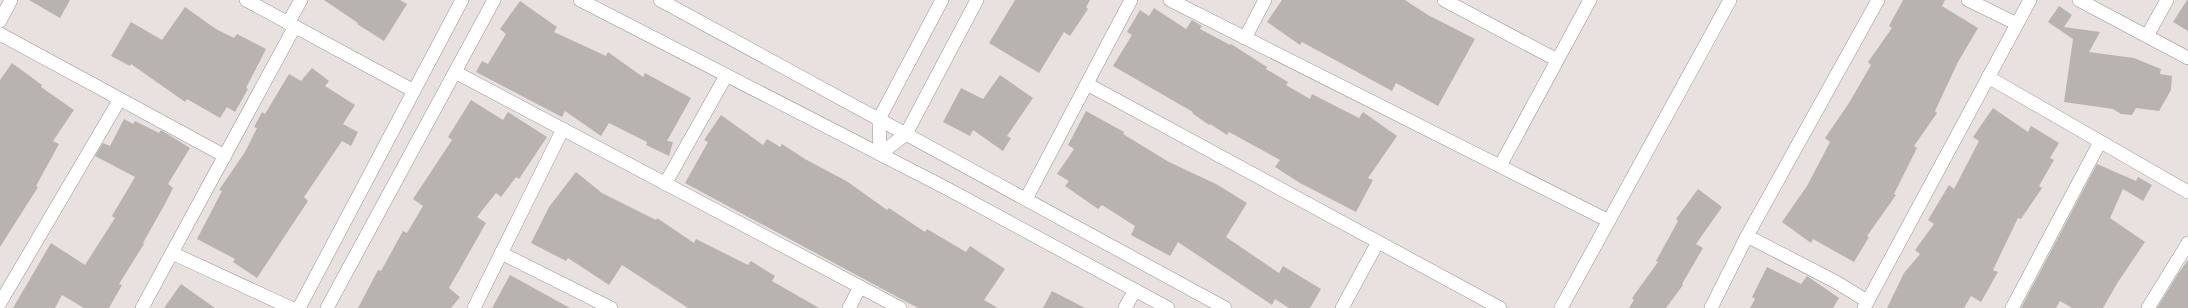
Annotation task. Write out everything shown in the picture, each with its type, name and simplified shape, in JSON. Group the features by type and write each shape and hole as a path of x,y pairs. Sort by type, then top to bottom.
{"street":[{"path":"0,21 11,0"},
{"path":"246,0 414,91"},
{"path":"142,308 225,156 291,25 301,0"},
{"path":"299,308 462,0"},
{"path":"327,308 494,0"},
{"path":"580,0 880,154 1168,308"},
{"path":"660,0 1225,308"},
{"path":"880,154 879,119 942,0"},
{"path":"880,154 906,134 978,0"},
{"path":"1026,199 1131,0"},
{"path":"1170,0 1609,221"},
{"path":"1245,38 1265,0"},
{"path":"1444,0 1557,60"},
{"path":"1500,166 1590,0"},
{"path":"1561,308 1730,0"},
{"path":"1711,308 1747,236 1878,0"},
{"path":"1968,0 2017,24"},
{"path":"1747,236 1836,282 1866,305 2030,0"},
{"path":"2079,0 2188,58"},
{"path":"2147,36 2167,0"},
{"path":"0,34 225,156"},
{"path":"455,72 900,308"},
{"path":"665,184 726,76"},
{"path":"1988,77 2188,192"},
{"path":"1087,84 1500,308"},
{"path":"0,303 120,99"},
{"path":"474,308 563,129"},
{"path":"2012,308 2100,142"},
{"path":"1342,308 1378,242"},
{"path":"2148,308 2188,243"},
{"path":"172,253 292,308"},
{"path":"501,253 611,308"},
{"path":"849,308 860,287"},
{"path":"1125,308 1135,290"}],"building":[{"path":"29,0 70,0 60,18"},
{"path":"324,0 400,0 407,4 384,41"},
{"path":"1015,0 1090,0 1086,7 1088,9 1070,36 1064,32 1039,73 989,43"},
{"path":"1282,0 1405,0 1428,15 1475,39 1438,106 1396,83 1392,91 1302,42 1300,45 1267,22"},
{"path":"1903,0 1945,0 1942,6 1978,28 1958,62 1935,111 1937,113 1914,146 1917,148 1894,194 1896,195 1867,236 1869,237 1854,262 1813,239 1811,243 1782,222 1807,186 1830,142 1825,138 1849,103 1871,65 1868,62 1892,28 1889,26"},
{"path":"2188,0 2188,31 2173,22"},
{"path":"520,1 557,27 554,32 606,56 608,52 643,77 645,73 691,98 667,141 673,142 669,156 646,145 647,142 609,123 601,136 565,111 562,117 476,72 482,61 488,64 506,34 500,29"},
{"path":"2059,6 2072,15 2064,27 2100,32 2089,52 2134,58 2161,69 2160,74 2172,76 2171,90 2159,111 2136,108 2132,115 2121,114 2113,109 2064,102 2073,39 2048,22"},
{"path":"185,7 216,29 234,38 237,34 266,49 246,88 248,89 235,112 227,107 220,118 187,99 185,102 131,64 130,66 111,56 131,22 162,40"},
{"path":"1154,8 1186,29 1192,20 1202,26 1200,29 1230,45 1231,44 1267,67 1266,69 1288,82 1286,85 1310,99 1312,94 1359,118 1363,112 1397,136 1368,178 1373,180 1356,212 1300,183 1275,167 1280,160 1229,132 1227,135 1210,124 1209,125 1192,113 1193,112 1113,66 1132,35 1127,32 1140,10 1149,16"},
{"path":"12,63 42,85 41,87 74,110 53,141 59,144 36,186 38,187 0,247 0,80"},
{"path":"312,68 329,81 325,86 355,105 343,124 358,132 351,146 342,141 304,197 308,201 257,278 233,262 235,259 197,239 222,191 219,190 245,152 257,128 254,127 262,112 265,114 289,74 301,81"},
{"path":"1000,75 1033,98 1007,136 1011,138 1003,151 973,130 970,136 943,122 961,88 983,99"},
{"path":"471,100 503,120 508,112 547,137 519,179 516,177 501,197 496,193 477,217 486,223 449,288 460,297 451,308 358,308 378,270 381,271 403,231 407,233 423,206 413,199 452,140 448,137"},
{"path":"1993,108 2028,132 2031,126 2059,143 2050,158 2054,160 2039,186 2042,188 2021,219 2018,218 1993,270 1998,272 1981,302 1971,296 1964,308 1887,308 1904,273 1920,254 1915,250 1934,224 1928,220 1949,185 1954,189 1979,141 1973,137"},
{"path":"1086,111 1124,132 1123,134 1169,162 1216,184 1247,203 1226,237 1279,273 1283,266 1321,289 1310,308 1289,308 1275,299 1272,305 1178,242 1170,256 1131,235 1135,226 1102,205 1098,209 1065,186 1069,181 1057,174 1074,149 1068,145"},
{"path":"721,115 763,145 767,139 780,147 782,144 805,159 848,182 887,210 889,208 925,232 927,229 966,252 970,246 1005,269 984,300 998,308 918,308 685,183 708,142 704,140"},
{"path":"124,119 133,124 135,121 159,133 161,130 190,148 168,184 173,188 143,243 144,244 119,284 122,285 109,308 84,308 62,295 55,308 13,308 51,243 85,265 115,218 112,216 135,177 95,156 103,143 110,146"},
{"path":"2097,164 2136,181 2138,177 2152,185 2143,201 2123,189 2110,218 2145,242 2118,282 2103,308 2072,308 2060,301 2056,308 2021,308"},
{"path":"576,172 602,193 656,220 657,218 694,243 696,239 748,265 751,261 775,276 772,281 819,308 688,308 622,265 609,285 568,258 566,261 531,243 549,207"},
{"path":"1698,189 1722,207 1696,244 1703,248 1682,284 1683,285 1666,308 1629,308 1634,300 1632,298 1658,262 1656,261 1678,221 1676,219"},
{"path":"2188,260 2188,308 2157,308 2178,274"},
{"path":"1767,267 1801,284 1807,276 1839,298 1833,308 1750,308 1755,299 1752,297"},
{"path":"510,275 570,308 492,308"},
{"path":"181,284 215,308 164,308"},
{"path":"1052,291 1085,308 1043,308"}]}
